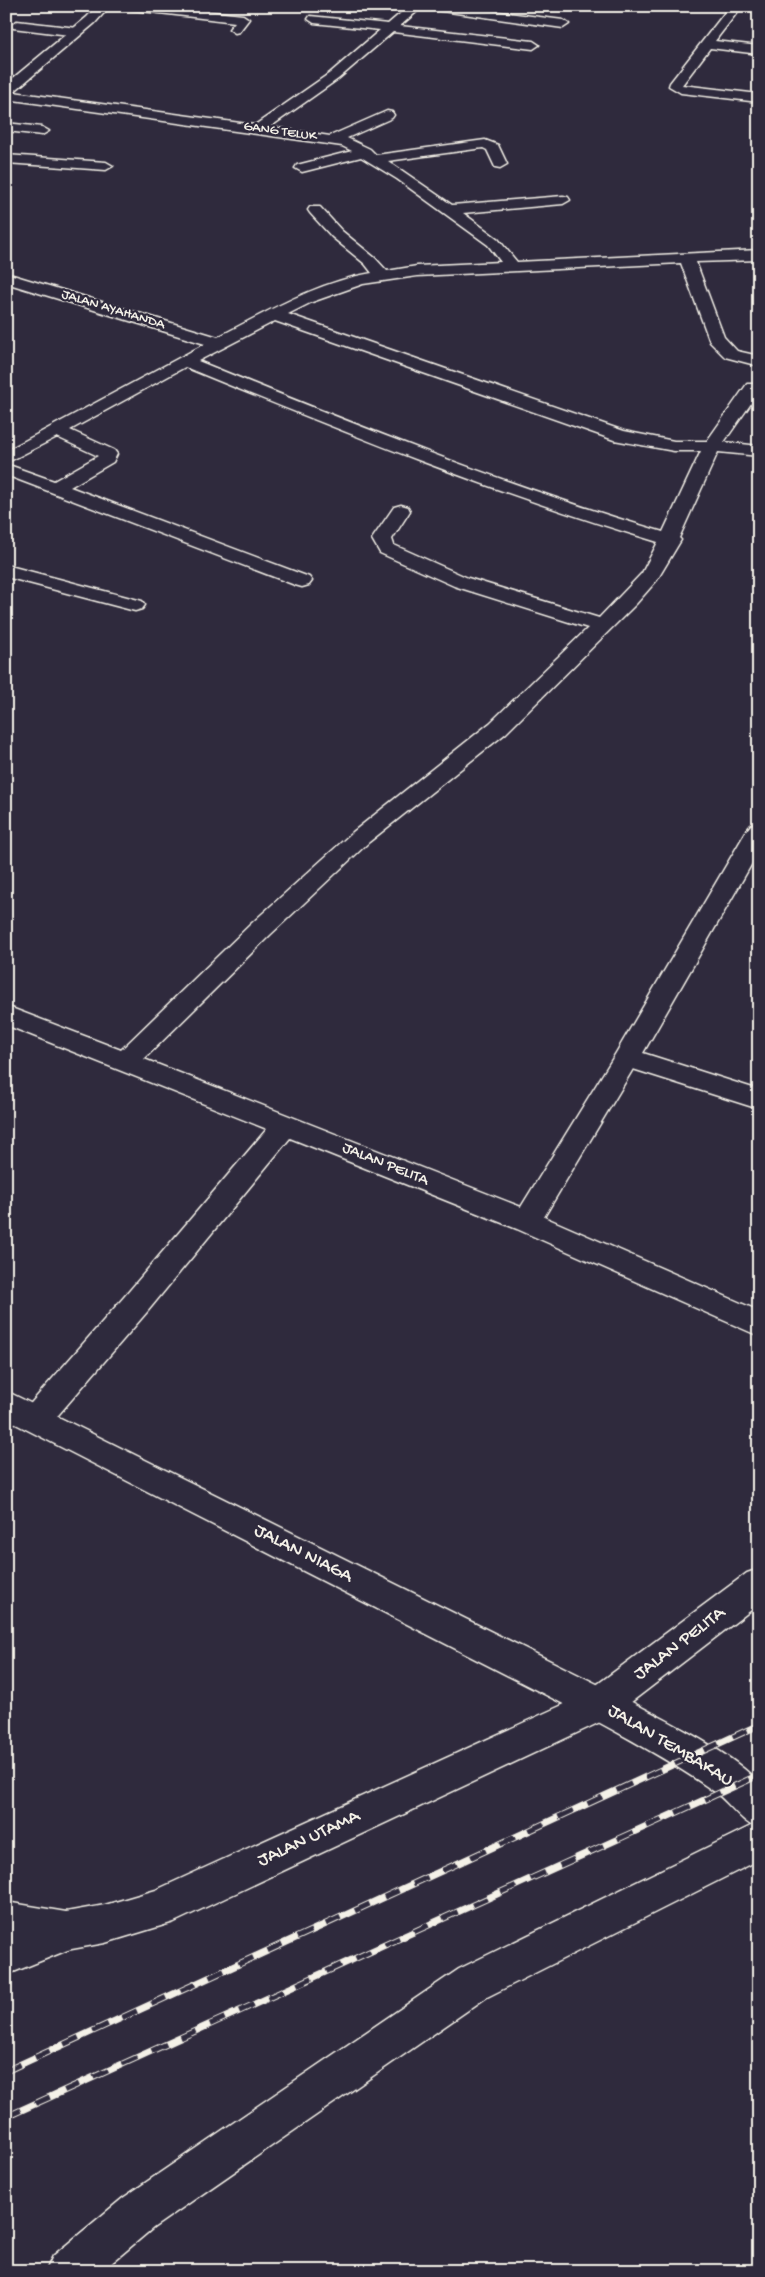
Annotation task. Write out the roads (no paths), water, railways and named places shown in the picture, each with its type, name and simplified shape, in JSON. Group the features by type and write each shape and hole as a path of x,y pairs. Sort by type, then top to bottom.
{"main road":[{"path":"6,91 77,32 104,6"},
{"path":"125,6 243,19 235,29"},
{"path":"259,130 334,76 416,6"},
{"path":"425,6 563,24"},
{"path":"736,6 675,86 681,89 759,98"},
{"path":"314,19 532,45"},
{"path":"17,26 77,32"},
{"path":"707,44 759,50"},
{"name":"GANG TELUK","path":"6,95 346,142 450,210 493,242 512,266"},
{"path":"334,139 386,115"},
{"path":"6,127 42,131"},
{"path":"302,168 370,156 485,144 493,148 500,164"},
{"path":"6,160 106,166"},
{"path":"450,210 563,200"},
{"path":"315,210 338,234 370,261 382,275"},
{"path":"6,458 184,361 306,298 382,275 512,266 759,255"},
{"path":"687,259 716,339 731,354 759,361"},
{"name":"JALAN AYAHANDA","path":"6,278 220,343"},
{"path":"274,315 620,436 674,446 712,446 759,451"},
{"path":"184,361 411,453 576,512 671,540"},
{"path":"125,1062 261,929 361,838 498,728 629,600 650,576 671,540 712,446 753,388"},
{"path":"55,488 107,458 108,454 102,449 58,431"},
{"path":"6,468 302,580"},
{"path":"401,512 382,538 382,542 387,549 460,582 602,626"},
{"path":"6,571 135,605"},
{"path":"527,1221 759,830"},
{"name":"JALAN PELITA","path":"6,1015 527,1221 759,1324"},
{"path":"626,1057 759,1100"},
{"path":"36,1419 286,1126"},
{"name":"JALAN NIAGA","path":"6,1404 600,1704"},
{"name":"JALAN PELITA","path":"600,1704 759,1584"},
{"name":"JALAN TEMBAKAU","path":"600,1704 692,1755 737,1786 759,1810"},
{"name":"JALAN UTAMA","path":"6,1921 66,1931 105,1924 160,1908 600,1704"},
{"path":"68,2271 138,2213 473,1983 759,1840"},
{"path":"6,1956 66,1931"}],"railway":[{"path":"6,2071 759,1725"},
{"path":"6,2117 759,1775"}]}
